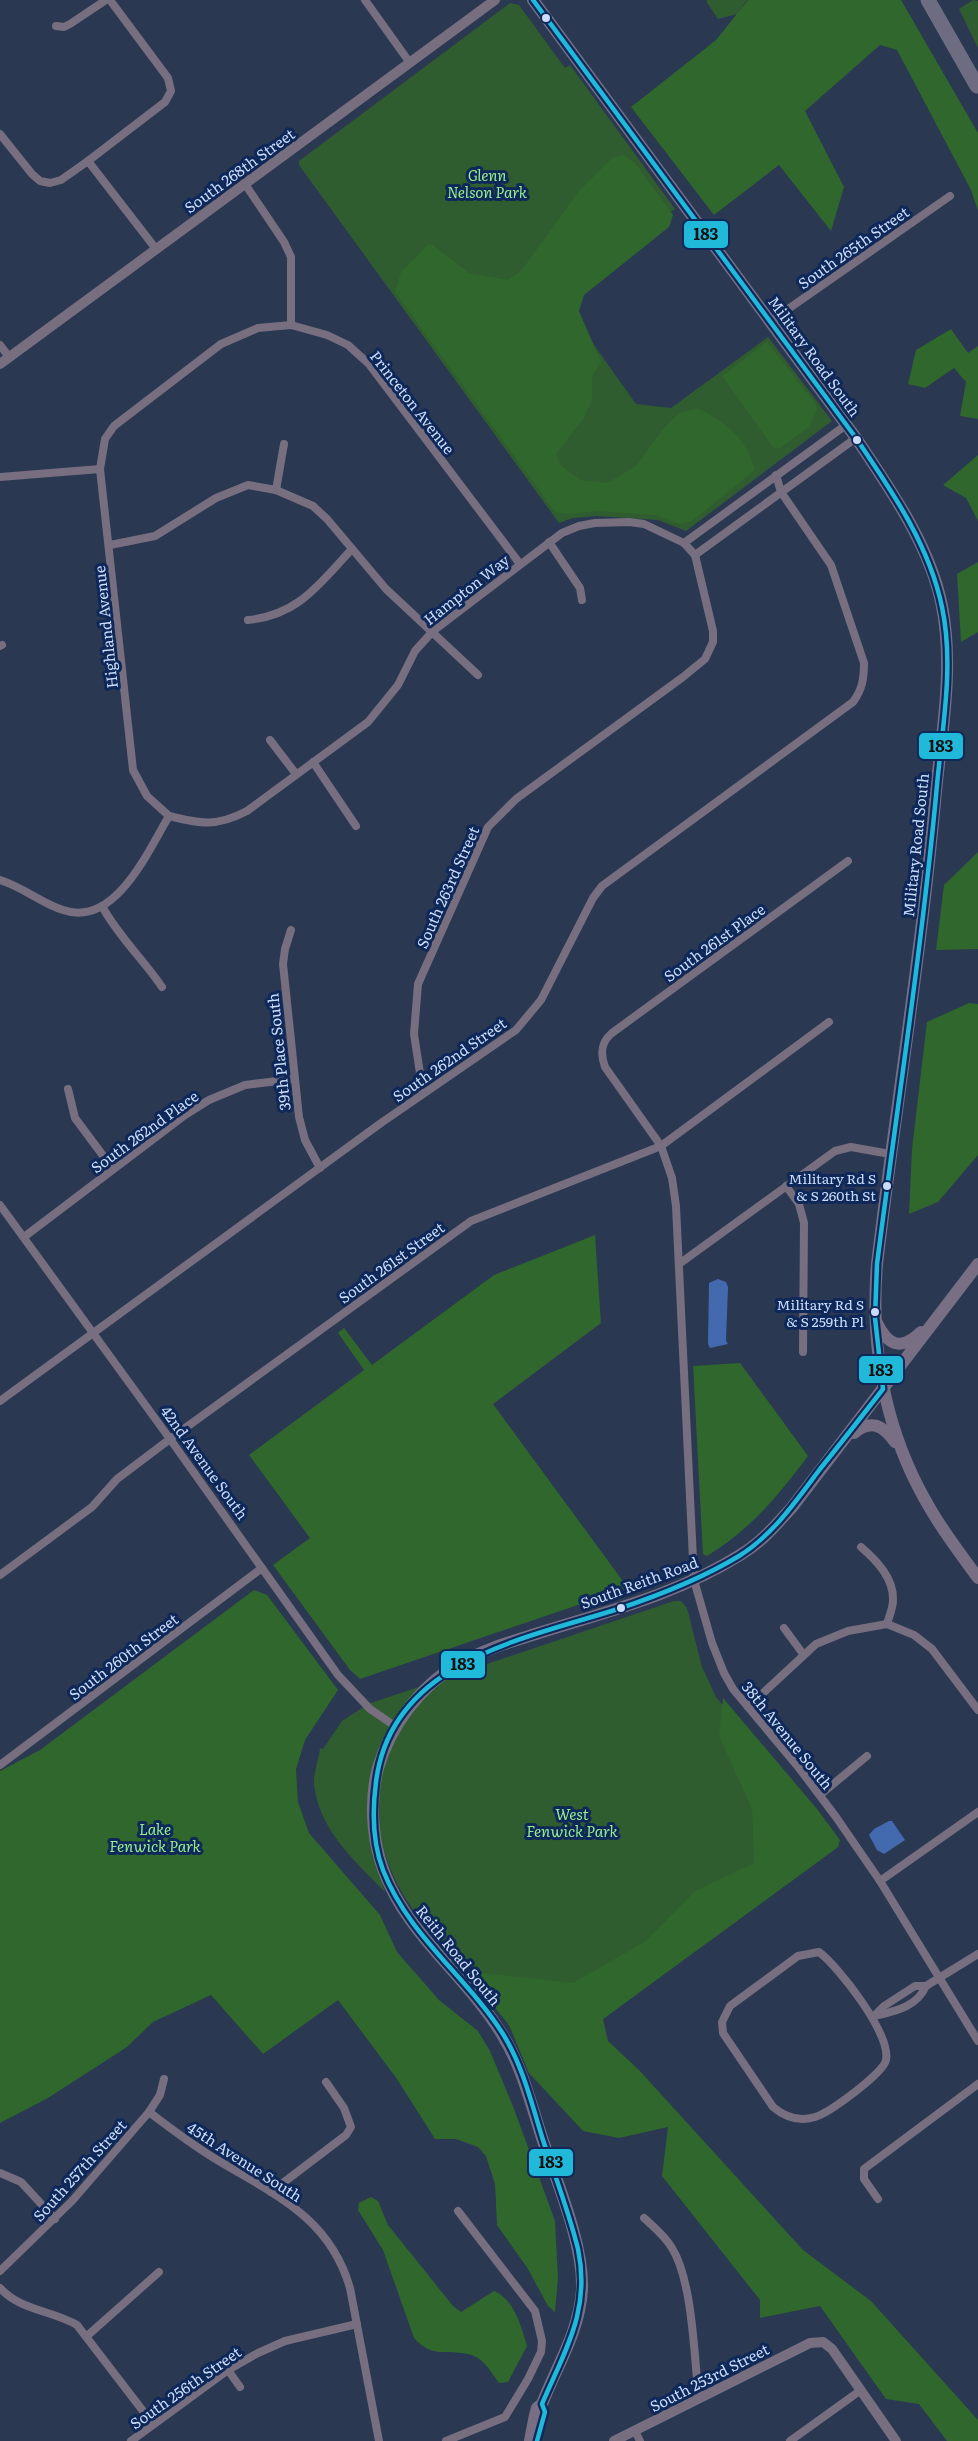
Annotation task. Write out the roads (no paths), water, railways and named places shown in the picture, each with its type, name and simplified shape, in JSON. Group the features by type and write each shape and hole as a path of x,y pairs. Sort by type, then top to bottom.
{"highway":[{"path":"928,0 978,86"},
{"path":"935,0 978,86"}],"main road":[{"name":"Military Road South","path":"532,0 856,438 897,499 924,552 942,606 948,662 929,867 890,1154 877,1264 875,1318 883,1389 903,1454 934,1516 978,1578"},
{"path":"875,1318 887,1339 893,1343 904,1344 918,1335 943,1310 978,1264"},
{"name":"South Reith Road","path":"394,1726 431,1685 462,1662 494,1648 662,1593 694,1580 742,1555 767,1534 793,1506 943,1310"},
{"path":"841,1443 864,1425 876,1424 884,1428 903,1454"},
{"name":"Reith Road South","path":"394,1726 378,1769 373,1815 376,1851 385,1877 405,1914 504,2037 522,2076 581,2262 582,2288 574,2335 542,2404 537,2408 530,2441"},
{"name":"Reith Road South","path":"537,2441 545,2412 542,2404"}],"street":[{"path":"0,134 40,181 50,183 61,180 88,161 165,102 171,91 168,78 108,0 64,27 56,26"},
{"path":"365,0 410,63"},
{"name":"South 268th Street","path":"5,361 495,0"},
{"path":"88,161 156,249"},
{"path":"245,184 284,242 291,257 291,325"},
{"name":"South 265th Street","path":"771,321 950,196"},
{"name":"Highland Avenue","path":"169,816 147,796 133,770 100,469 105,439 114,426 221,344 258,328 291,325"},
{"name":"Princeton Avenue","path":"291,325 327,335 348,345 369,364 520,564"},
{"path":"0,345 5,361"},
{"path":"684,543 846,425"},
{"path":"695,555 856,438"},
{"path":"276,490 284,444"},
{"path":"0,477 100,469"},
{"path":"776,475 781,492"},
{"path":"110,545 155,536 216,498 248,485 276,490 313,507 333,525 393,596 478,675"},
{"name":"South 262nd Street","path":"0,1401 423,1093 516,1029 541,1000 592,898 602,886 845,709 860,692 864,678 864,663 831,565 781,492"},
{"name":"Hampton Way","path":"169,816 199,823 229,820 247,811 368,722 398,685 415,651 433,631 549,542 579,526 629,522 644,524 684,543 695,555"},
{"path":"549,542 580,588 582,600"},
{"path":"248,620 267,618 297,604 352,549"},
{"name":"South 263rd Street","path":"423,1093 414,1034 418,984 488,827 516,799 705,659 713,642 713,631 695,555"},
{"path":"270,740 296,774"},
{"path":"313,762 356,826"},
{"path":"0,880 22,888 50,906 67,912 78,914 94,910 115,898 126,885 169,816"},
{"name":"South 261st Place","path":"601,1050 604,1042 612,1033 848,861"},
{"path":"102,906 116,929 162,987"},
{"name":"39th Place South","path":"291,930 283,963 294,1079 302,1131 320,1168"},
{"name":"South 261st Street","path":"0,1575 92,1507 117,1479 170,1439 471,1221 661,1146 829,1022"},
{"name":"38th Avenue South","path":"601,1050 605,1067 661,1146 673,1188 679,1264 694,1580 712,1643 724,1673 748,1707 820,1795 880,1881 978,2041"},
{"name":"South 262nd Place","path":"24,1237 184,1115 209,1100 245,1085 294,1079"},
{"path":"68,1089 75,1118 113,1169"},
{"path":"679,1264 835,1151 851,1147 890,1154"},
{"path":"786,1186 801,1208 804,1223 803,1352"},
{"name":"42nd Avenue South","path":"0,1205 338,1674 370,1709 394,1726"},
{"path":"861,1547 884,1571 890,1583 893,1600 887,1624"},
{"name":"South 260th Street","path":"0,1765 262,1568"},
{"path":"748,1707 816,1644 833,1635 887,1624 914,1635 932,1649 978,1710"},
{"path":"784,1628 803,1654"},
{"path":"820,1795 867,1756"},
{"path":"880,1881 978,1812"},
{"path":"819,1952 829,1959 873,2017 886,2048 886,2061 878,2073 826,2112 816,2117 794,2119 772,2107 723,2033 722,2022 730,2006 798,1956 819,1952"},
{"path":"873,2017 884,2006 915,1986 926,1986 978,1954"},
{"path":"873,2017 903,2008 922,1996 926,1986"},
{"name":"South 257th Street","path":"0,2271 55,2219 149,2112 163,2089 164,2079"},
{"path":"271,2192 346,2135 351,2127 345,2108 326,2082"},
{"path":"878,2199 864,2179 864,2169 978,2084"},
{"name":"45th Avenue South","path":"149,2112 210,2156 271,2192 318,2229 335,2250 344,2268 357,2324 379,2441"},
{"path":"0,2173 13,2177 25,2186 55,2219"},
{"path":"446,2441 505,2416 528,2379 541,2352 542,2341 535,2311 458,2211"},
{"path":"644,2218 663,2235 672,2247 682,2271 699,2399"},
{"path":"87,2336 159,2272"},
{"path":"0,2288 26,2307 65,2318 77,2325 153,2424"},
{"name":"South 256th Street","path":"131,2441 228,2370 258,2353 285,2341 357,2324"},
{"name":"South 253rd Street","path":"614,2441 638,2436 699,2399 810,2343 818,2342 828,2345 861,2390"},
{"path":"228,2370 240,2387"},
{"path":"790,2441 861,2390 896,2441"}],"water":[{"path":"718,1279 726,1282 728,1287 726,1341 728,1344 710,1348 708,1344 709,1283"},
{"path":"892,1821 905,1840 884,1854 877,1850 869,1835 874,1829"}],"place":[{"name":"Military Rd S & S 260th St","path":"887,1186"},
{"name":"Military Rd S & S 259th Pl","path":"875,1312"}],"park label":[{"name":"Glenn Nelson Park","path":"487,182"},
{"name":"West Fenwick Park","path":"572,1822"},
{"name":"Lake Fenwick Park","path":"155,1836"}]}
